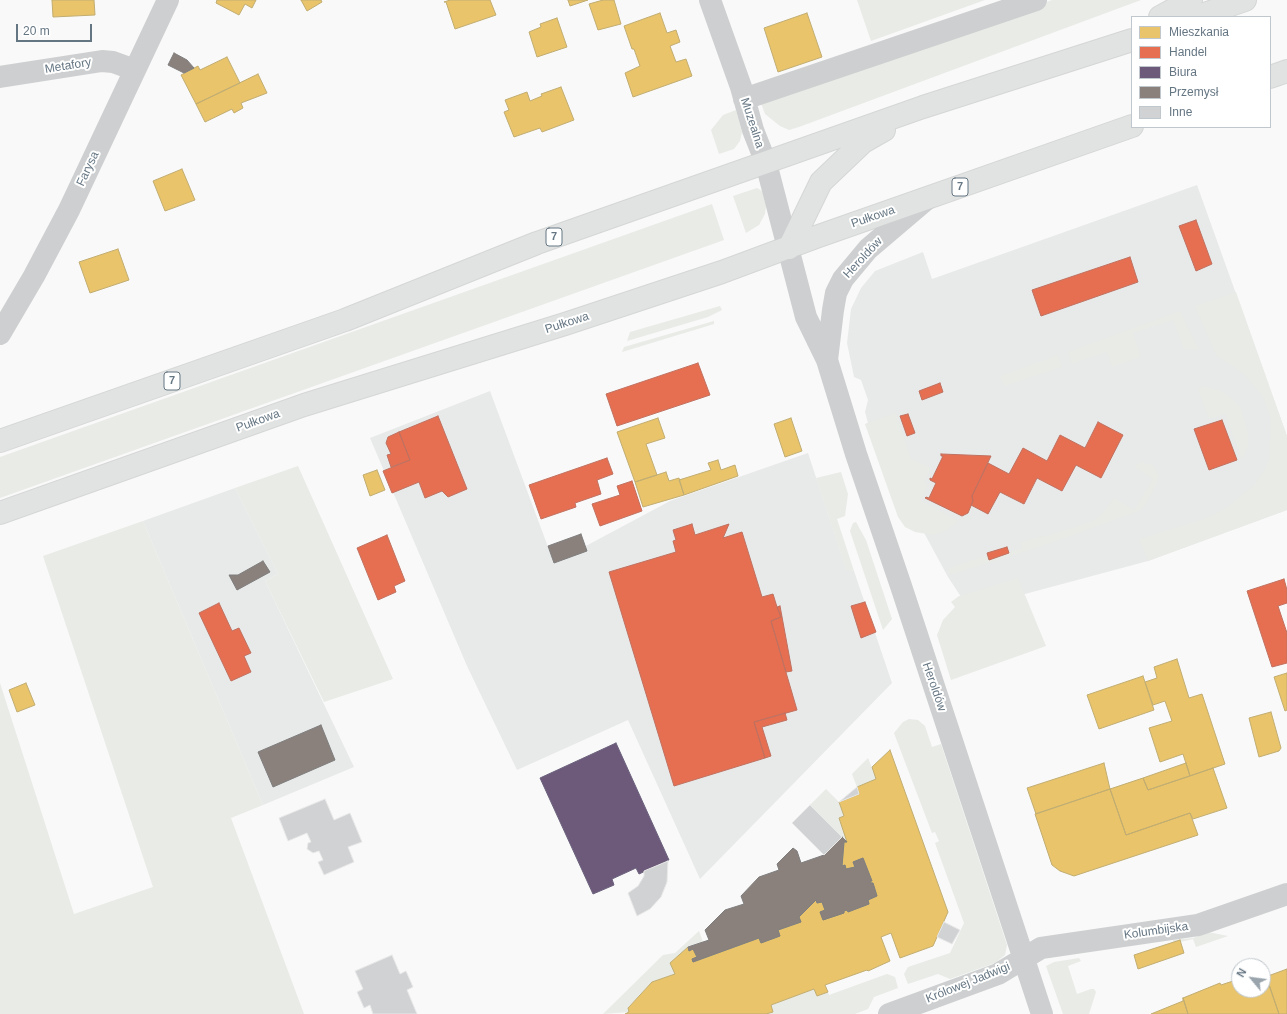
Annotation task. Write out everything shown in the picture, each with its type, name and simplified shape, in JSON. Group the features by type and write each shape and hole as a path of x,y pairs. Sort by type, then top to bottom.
{"highway":[{"path":"1162,16 1191,0"},
{"path":"1199,16 1245,0"},
{"path":"1094,53 1131,33"},
{"name":"7","path":"0,441 345,320 537,243 922,107 1131,40"},
{"path":"1271,77 1287,70"},
{"path":"789,248 821,182 863,142 922,107"},
{"name":"Pułkowa","path":"0,513 304,405 565,324 789,248 1131,126"}],"street":[{"name":"Farysa","path":"0,334 34,276 69,210 168,0"},
{"name":"Muzealna","path":"710,0 753,130 766,162 789,248"},
{"path":"744,99 1036,0"},
{"name":"Metafory","path":"0,77 102,61 113,62 135,70"},
{"name":"Heroldów","path":"827,360 836,293 843,279 868,249 928,198"},
{"name":"Heroldów","path":"789,248 806,317 827,360 854,447 1042,1014"},
{"name":"Kolumbijska","path":"1025,959 1041,948 1055,945 1198,925 1287,894"},
{"name":"Królowej Jadwigi","path":"888,1014 998,974 1025,959"}],"shaded area":[{"path":"857,0 985,0 871,41"},
{"path":"1052,0 1141,0 799,127 789,130 780,126 765,114 761,103"},
{"path":"736,110 742,132 740,141 734,149 719,154 711,130 723,115"},
{"path":"1197,185 1287,436 1287,510 1148,561 969,609 948,577 865,424 868,423 865,412 868,400 861,380 854,377 847,343 851,309 861,288 875,271 923,252 932,279"},
{"path":"757,188 762,191 766,206 765,214 759,225 746,233 733,196"},
{"path":"712,204 724,240 0,498 0,457"},
{"path":"1236,292 1287,436 1287,510 1148,561 1139,539 1207,518 1226,508 1254,485 1265,469 1269,459 1271,428 1270,416 1263,397 1244,374 1216,355 1195,306"},
{"path":"720,306 722,310 708,317 627,341 630,332"},
{"path":"1180,311 1199,350 1184,349 1173,320 1133,333 1141,357 1112,367 1107,352 1072,364 1068,352"},
{"path":"714,321 714,324 622,352 624,347"},
{"path":"1058,355 1062,367 1004,386 1000,376"},
{"path":"1203,386 1222,391 1234,400 1241,408 1248,433 1248,446 1242,460 1225,414 1209,419 1198,390"},
{"path":"490,391 554,563 670,501 808,453 846,569 854,571 892,683 700,879 628,720 517,770 467,666 370,438"},
{"path":"896,413 911,459 931,468 924,482 928,485 921,501 958,521 946,531 933,535 915,532 905,527 898,517 865,424"},
{"path":"1141,462 1153,465 1159,476 1157,483 1144,507 1139,511 1045,545 953,574 948,573 949,568 987,555 989,560 1022,548 1020,542 1043,537 1091,522 1101,515 1114,498 1134,510 1153,479 1134,466"},
{"path":"298,466 393,679 324,702 265,581 278,574 235,488"},
{"path":"841,472 848,494 845,516 837,519 854,571 846,570 816,478"},
{"path":"235,488 278,574 265,581 354,767 263,805 143,521"},
{"path":"143,521 263,805 231,818 304,1014 0,1014 0,683 74,914 153,887 43,556"},
{"path":"856,522 866,540 892,619 883,630 850,531 853,523"},
{"path":"1018,578 1046,646 951,680 937,635 943,620 955,607 951,602 959,596"},
{"path":"909,719 918,720 925,726 932,747 941,744 1007,945 1005,955 995,963 950,979 938,974 908,984 904,974 908,967 950,953 964,923 935,843 939,841 935,832 932,833 894,733 903,722"},
{"path":"868,758 876,779 857,787 852,774"},
{"path":"826,789 839,802 844,816 839,818 847,842 810,805"},
{"path":"699,931 703,942 688,947 671,963 675,974 652,982 628,1007 629,1012 603,1014 663,955 675,953"},
{"path":"1208,932 1228,936 1196,947 1193,939 1173,942 1173,940 1193,938"},
{"path":"1079,958 1081,961 1068,966 1077,994 1091,989 1094,989 1096,992 1089,1014 1063,1014 1046,966 1054,962"},
{"path":"887,974 895,977 898,988 874,997 868,1009 855,1014 766,1014 773,1012 771,1005 814,989 817,996 828,992 829,995"}],"building: Mieszkania":[{"path":"52,0 94,0 95,15 53,17"},
{"path":"217,0 256,0 252,8 245,4 239,15 216,3"},
{"path":"301,0 321,0 322,2 307,11"},
{"path":"450,0 490,0 496,15 455,29 446,2 444,2"},
{"path":"568,0 588,0 570,6"},
{"path":"603,0 614,0 621,24 598,30 589,4"},
{"path":"660,13 667,33 676,30 680,42 670,46 676,62 686,59 692,76 633,97 625,73 640,66 624,26"},
{"path":"807,13 822,57 778,72 764,28"},
{"path":"557,18 567,47 537,57 529,32 541,27 540,24"},
{"path":"227,57 240,83 196,104 181,75 198,66 200,70"},
{"path":"258,74 267,93 241,103 243,108 234,113 232,109 205,122 196,104"},
{"path":"561,87 574,120 542,132 540,128 514,137 504,112 509,110 505,100 527,92 530,101 542,96 541,94"},
{"path":"182,169 195,200 165,211 153,181"},
{"path":"118,249 129,280 90,293 79,262"},
{"path":"658,418 665,438 646,444 657,475 635,482 617,432"},
{"path":"791,418 802,451 785,457 774,424"},
{"path":"718,460 721,470 735,465 738,476 684,495 679,480 711,470 708,463"},
{"path":"377,470 385,490 370,496 363,475"},
{"path":"666,472 669,481 679,478 684,495 643,507 635,482"},
{"path":"1177,659 1189,698 1202,694 1225,764 1190,776 1183,754 1160,762 1149,728 1172,721 1165,701 1153,705 1145,682 1157,678 1154,667"},
{"path":"1287,673 1287,710 1285,711 1274,677"},
{"path":"1143,676 1154,710 1099,729 1087,695"},
{"path":"26,683 35,705 17,712 9,690"},
{"path":"1271,712 1281,748 1279,751 1259,757 1249,718"},
{"path":"890,750 948,912 933,946 900,958 891,933 881,937 890,961 868,971 867,970 825,985 828,992 817,996 814,989 771,1005 773,1012 766,1014 625,1014 629,1012 628,1008 652,982 675,974 670,963 688,947 689,951 693,949 697,957 692,959 693,962 759,938 761,943 780,936 778,930 801,922 799,917 816,900 817,903 822,902 825,910 820,912 823,920 844,913 844,911 847,910 848,912 869,904 868,900 877,896 873,883 870,881 872,881 863,858 853,862 855,867 846,869 845,865 842,866 844,842 847,842 839,818 844,816 839,802 859,794 857,787 876,779 872,767"},
{"path":"1104,763 1110,789 1036,814 1027,788"},
{"path":"1186,763 1190,776 1148,790 1143,778"},
{"path":"1213,768 1227,808 1193,819 1190,813 1126,835 1110,789 1143,778 1148,790"},
{"path":"1110,789 1126,835 1190,813 1198,835 1074,876 1060,871 1052,865 1035,814"},
{"path":"1180,940 1184,953 1138,969 1134,955"},
{"path":"1287,969 1287,1014 1279,1014 1271,991 1271,975"},
{"path":"1231,982 1231,998 1271,998 1271,991 1279,1014 1188,1014 1183,998 1220,983 1221,985"},
{"path":"1183,998 1188,1014 1151,1014 1183,1001"}],"building: Handel":[{"path":"1196,220 1212,264 1196,271 1179,226"},
{"path":"1130,257 1138,282 1041,316 1032,290"},
{"path":"698,363 710,395 617,426 606,394"},
{"path":"940,383 943,392 922,400 919,391"},
{"path":"908,414 915,433 907,436 900,416"},
{"path":"438,416 467,489 448,497 442,491 425,498 419,482 392,493 383,471 410,460 399,432"},
{"path":"1222,420 1237,460 1209,470 1194,429"},
{"path":"1098,422 1123,435 1101,478 1076,465 1062,491 1037,478 1024,504 1000,492 988,514 971,505 973,501 972,496 988,463 1009,474 1023,448 1047,461 1060,435 1085,448"},
{"path":"399,432 410,460 391,467 387,455 391,454 386,443 388,437"},
{"path":"941,454 991,456 972,496 973,501 968,513 962,516 925,498 929,498 936,483 930,480 930,478 932,479 943,456 941,456"},
{"path":"607,458 613,474 597,480 601,494 575,503 576,507 541,519 529,485"},
{"path":"632,481 642,511 600,526 592,504 620,495 617,486"},
{"path":"692,524 695,535 729,524 723,538 742,532 762,597 773,594 781,617 771,621 797,710 754,722 765,758 674,786 609,572 676,552 673,541 676,540 673,530"},
{"path":"387,535 405,581 394,586 396,592 378,600 357,548"},
{"path":"1007,547 1009,553 989,560 987,553"},
{"path":"1284,579 1287,590 1287,603 1278,606 1287,633 1287,663 1272,667 1247,591"},
{"path":"865,602 876,632 861,638 851,606"},
{"path":"219,603 232,631 239,628 251,653 244,656 251,672 231,681 199,613"},
{"path":"780,606 792,671 786,672 771,621 781,617 777,607"},
{"path":"785,713 787,720 762,727 771,756 765,758 754,722"}],"building: Biura":[{"path":"616,743 669,860 639,874 636,868 612,879 614,885 593,894 540,778"}],"building: Przemysł":[{"path":"174,53 187,60 194,68 184,73 168,65"},
{"path":"581,534 587,551 554,563 548,546"},
{"path":"263,561 270,572 237,590 229,575 238,575"},
{"path":"321,725 335,760 273,787 258,752"},
{"path":"842,837 847,842 844,842 842,866 845,865 846,869 855,867 853,862 863,858 872,881 870,881 873,883 877,896 868,900 869,904 848,912 847,910 844,911 844,913 823,920 820,912 825,910 822,902 817,903 816,900 799,917 801,922 778,930 780,936 761,943 759,938 693,962 692,959 697,957 693,949 689,951 688,947 709,940 705,930 725,910 744,904 741,896 759,877 779,870 777,864 793,848 797,851 801,863 824,855"}],"building: Inne":[{"path":"857,787 859,794 839,802"},
{"path":"325,799 334,820 350,813 362,842 348,847 354,862 324,875 318,862 323,860 319,851 313,853 307,849 308,843 311,842 307,833 288,841 279,818"},
{"path":"810,805 842,837 824,855 792,823"},
{"path":"668,861 667,882 661,897 650,909 637,916 628,893 638,886 644,876 644,871"},
{"path":"944,922 960,930 952,944 937,937"},
{"path":"392,955 400,974 406,971 413,987 407,990 417,1014 373,1014 370,1005 364,1008 357,992 363,989 355,971"}]}
